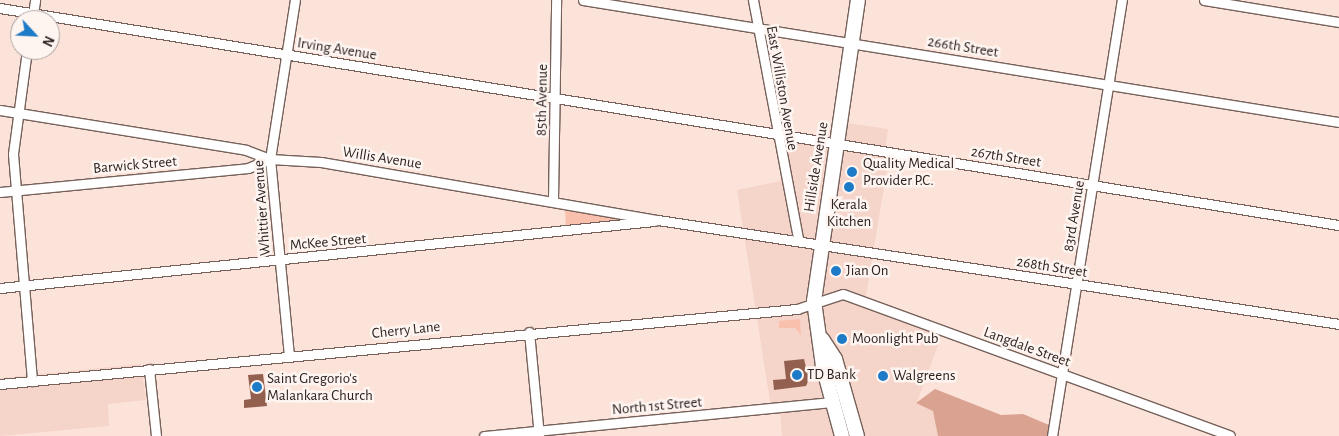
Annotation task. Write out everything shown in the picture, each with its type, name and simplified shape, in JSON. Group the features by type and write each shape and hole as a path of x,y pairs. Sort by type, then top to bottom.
{"main road":[{"name":"Hillside Avenue","path":"842,436 832,402 814,301 820,243 858,0"},
{"name":"Hillside Avenue","path":"822,338 835,359 857,436"}],"street":[{"name":"Whittier Avenue","path":"289,356 270,159 295,0"},
{"name":"85th Avenue","path":"553,200 556,0"},
{"name":"266th Street","path":"583,0 1339,122"},
{"name":"East Williston Avenue","path":"753,0 776,133 798,239"},
{"name":"83rd Avenue","path":"1052,436 1122,0"},
{"path":"1204,0 1339,22"},
{"name":"Irving Avenue","path":"60,20 286,54 670,116"},
{"path":"25,60 13,154 32,381"},
{"name":"Willis Avenue","path":"0,110 246,150 270,159 321,162 553,200 658,220 761,233"},
{"name":"267th Street","path":"670,116 1339,225"},
{"name":"Barwick Street","path":"0,192 248,168 270,159"},
{"name":"McKee Street","path":"0,288 658,220"},
{"name":"268th Street","path":"761,233 1339,324"},
{"name":"Langdale Street","path":"814,301 843,294 1230,436"},
{"name":"Cherry Lane","path":"0,384 529,332 797,309 814,301"},
{"path":"529,332 539,433"},
{"path":"149,370 156,436"},
{"name":"North 1st Street","path":"484,436 539,433 832,402"}],"shaded area":[{"path":"839,122 888,129 885,151 890,152 865,301 943,332 917,402 934,398 944,436 857,436 822,339 842,436 782,436 780,408 771,408 737,190 785,180 776,133 836,143"},
{"path":"565,204 636,219 566,231"},
{"path":"800,319 801,335 795,328 779,328 779,321"},
{"path":"141,364 146,400 108,404 109,426 0,436 0,378"},
{"path":"935,389 1001,415 1023,414 1049,425 1047,436 938,436 933,411 916,403"}],"building":[{"name":"TD Bank","path":"804,359 809,379 806,386 774,390 773,380 786,379 784,361"},
{"name":"Saint Gregorio's Malankara Church","path":"263,374 267,406 244,408 244,400 251,399 248,375"}],"place":[{"name":"Quality Medical Provider P.C.","path":"852,172"},
{"name":"Kerala Kitchen","path":"849,187"},
{"name":"Jian On","path":"836,271"},
{"name":"Moonlight Pub","path":"842,339"},
{"name":"TD Bank","path":"797,375"},
{"name":"Walgreens","path":"883,376"},
{"name":"Saint Gregorio's Malankara Church","path":"257,387"}]}
